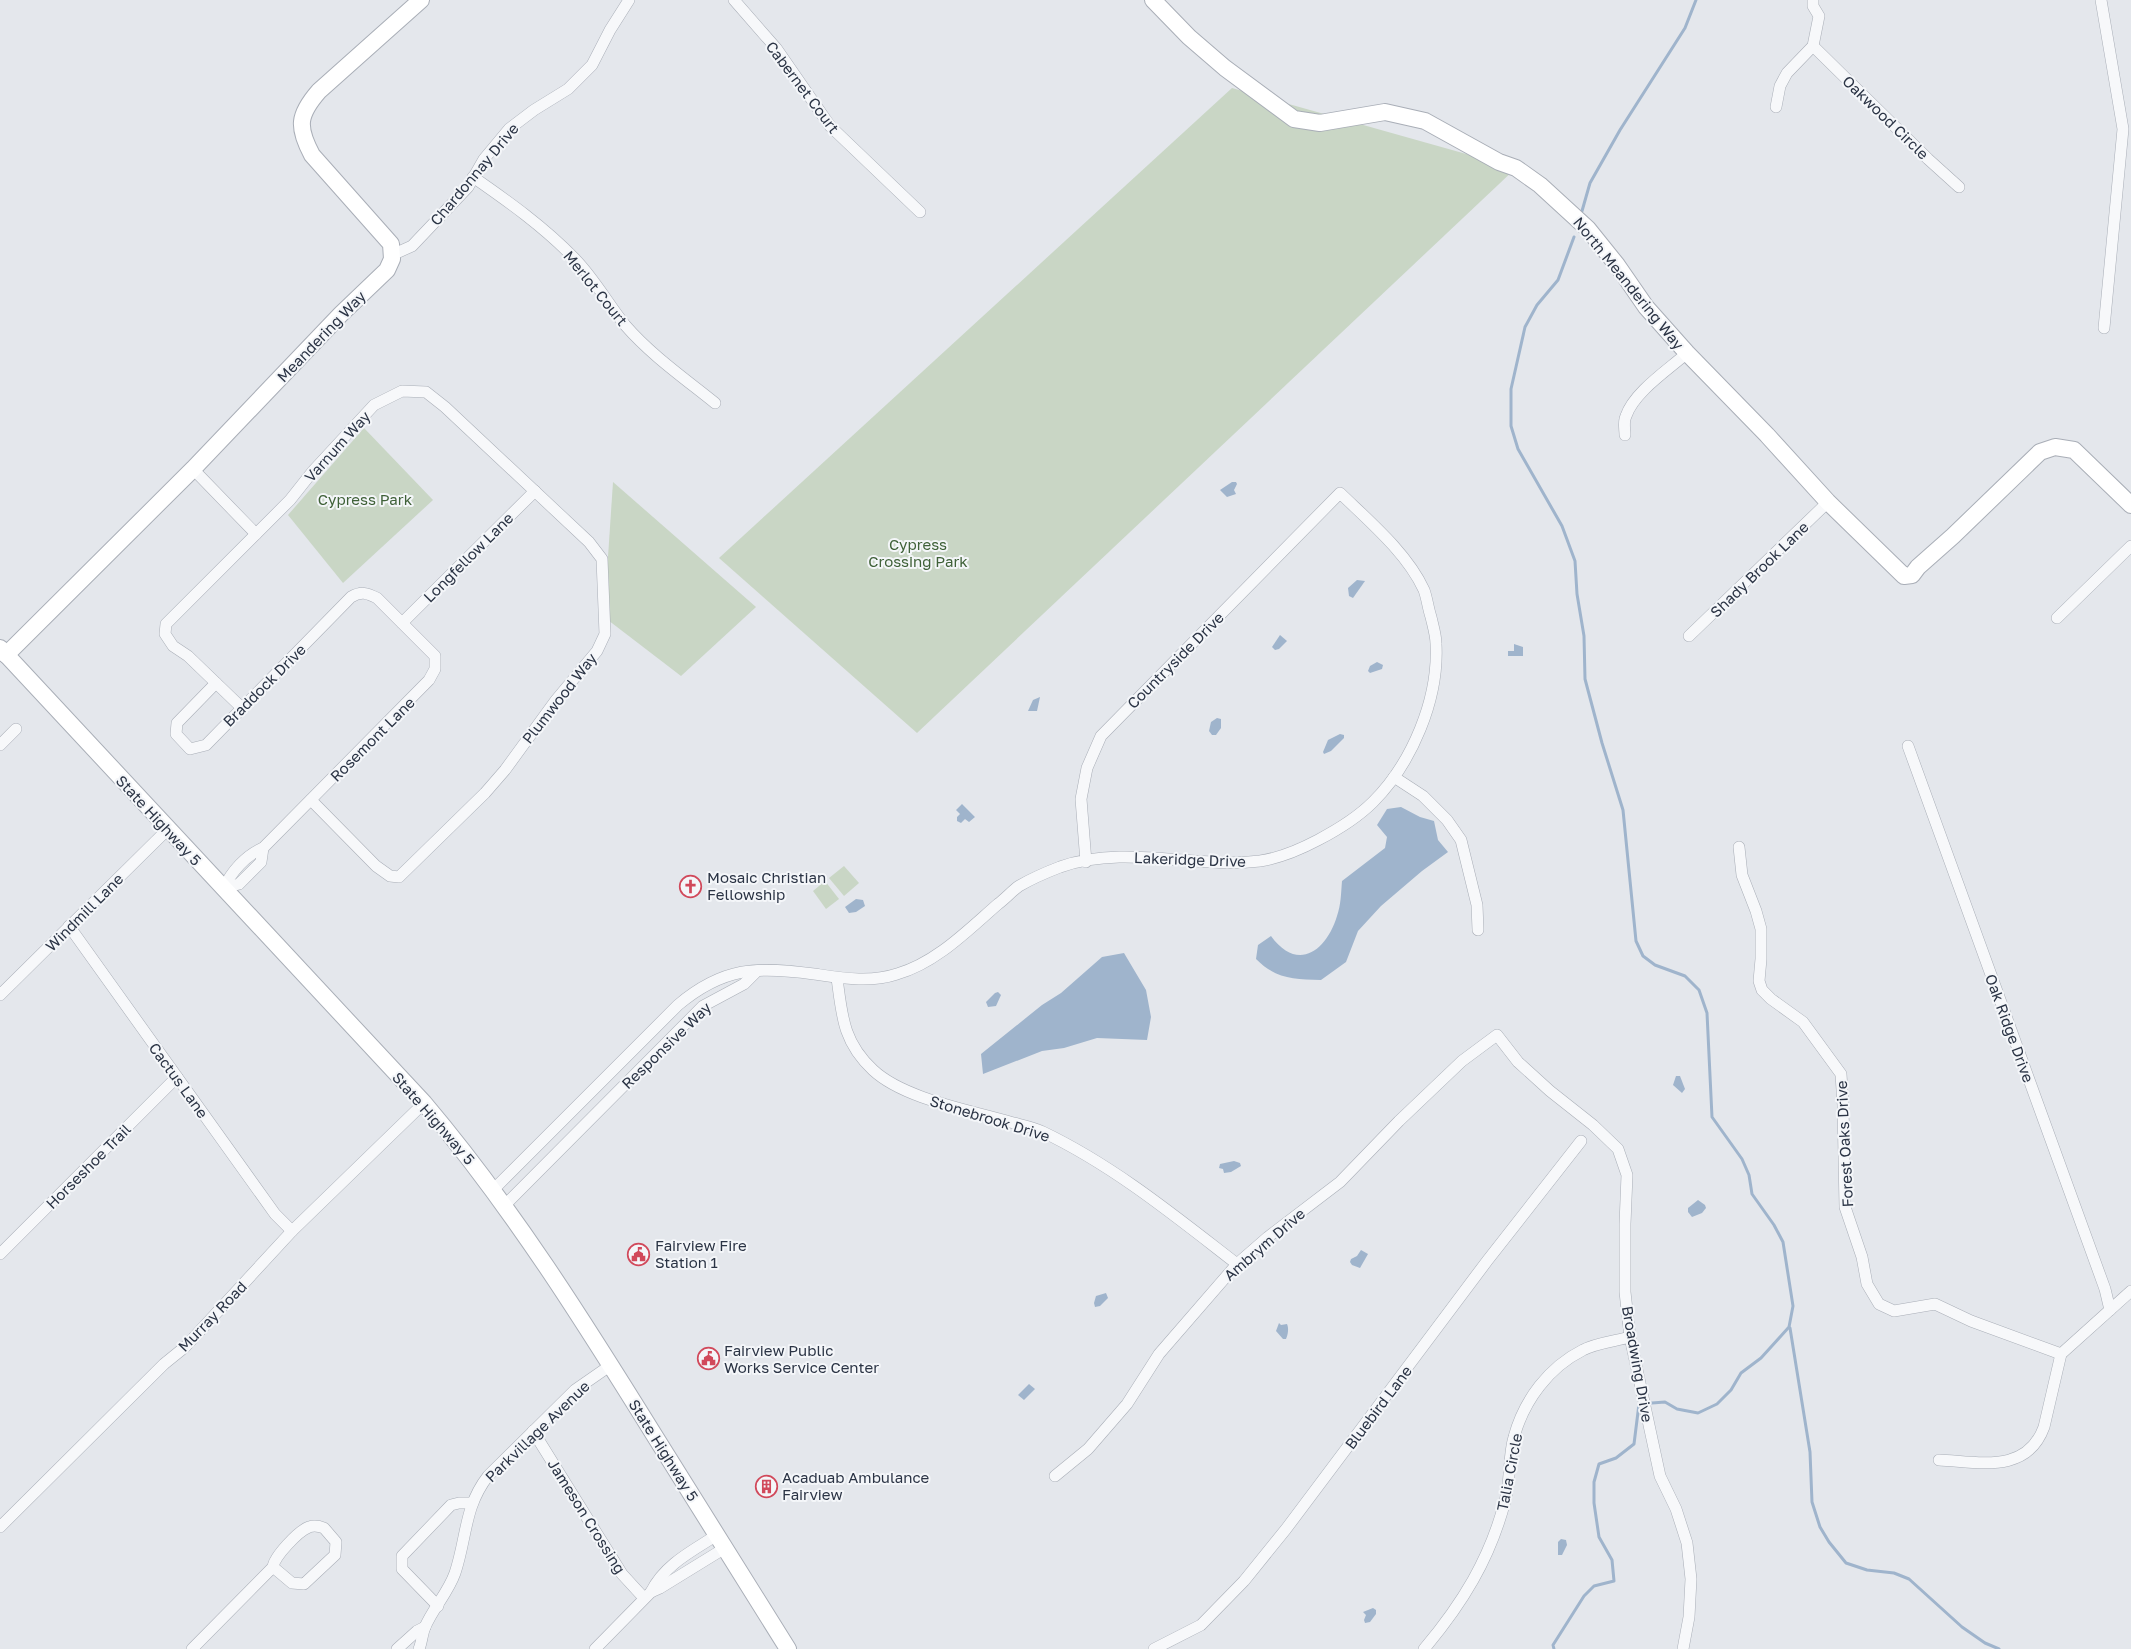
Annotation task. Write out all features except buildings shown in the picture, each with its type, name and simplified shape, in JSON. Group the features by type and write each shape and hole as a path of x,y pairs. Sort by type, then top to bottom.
{"street":[{"path":"392,255 392,244 388,238 375,227 312,156 303,131 303,117 306,106 319,91 421,0"},
{"name":"Chardonnay Drive","path":"392,255 412,246 468,187 484,159 509,129 534,110 568,89 592,65 610,30 629,0"},
{"name":"Cabernet Court","path":"734,0 776,48 830,126 920,212"},
{"name":"North Meandering Way","path":"1153,0 1225,68 1294,119 1320,123 1385,112 1425,121 1499,162 1516,168 1540,185 1588,229 1617,265 1646,307 1687,354 1828,502 1904,576 1912,575 1918,567 2040,452 2055,446 2074,450 2131,505"},
{"path":"1776,106 1780,86 1787,73 1813,46 1819,16 1813,6 1813,0"},
{"path":"2101,0 2123,128 2104,328"},
{"name":"Oakwood Circle","path":"1813,46 1959,187"},
{"name":"Merlot Court","path":"474,177 551,235 576,260 626,325 640,340 654,354 715,403"},
{"name":"Meandering Way","path":"1,656 193,469 341,314 387,270 392,255"},
{"path":"1625,436 1624,418 1630,406 1687,354"},
{"name":"Varnum Way","path":"216,683 188,656 173,646 165,634 166,624 290,500 313,471 374,405 402,391 426,392 446,407 535,491"},
{"path":"193,469 256,534"},
{"name":"Longfellow Lane","path":"402,623 535,491"},
{"name":"Plumwood Way","path":"311,800 376,866 390,876 399,877 485,793 505,770 556,700 597,651 605,634 602,559 589,542 535,491"},
{"name":"Lakeridge Drive","path":"757,971 780,971 837,978 870,979 897,975 923,964 969,929 1020,886 1060,867 1119,856 1202,862 1262,861 1299,849 1334,831 1373,803 1394,777 1420,732 1434,682 1437,643 1425,593 1412,567 1340,493"},
{"name":"Countryside Drive","path":"1086,862 1081,800 1087,768 1101,736 1340,493"},
{"name":"Shady Brook Lane","path":"1689,636 1828,502"},
{"path":"2057,618 2131,546"},
{"name":"Braddock Drive","path":"216,683 177,723 176,734 181,742 190,749 206,745 351,598 359,593 368,593 377,598 402,623"},
{"name":"Rosemont Lane","path":"224,888 230,875 254,852 263,848 429,680 435,669 435,656 402,623"},
{"name":"State Highway 5","path":"1,656 224,888 424,1104 504,1206 611,1366 788,1649"},
{"path":"216,683 242,708"},
{"path":"0,745 16,729"},
{"name":"Oak Ridge Drive","path":"1908,746 2105,1290 2110,1310"},
{"path":"1394,777 1423,796 1447,820 1461,840 1476,905 1478,930"},
{"name":"Windmill Lane","path":"0,995 168,829"},
{"name":"Forest Oaks Drive","path":"1739,847 1742,876 1761,929 1759,981 1762,990 1771,999 1803,1022 1841,1074 1845,1207 1862,1257 1867,1284 1879,1304 1894,1310 1935,1304 1971,1322 2061,1354"},
{"name":"Cactus Lane","path":"69,926 275,1214 292,1231"},
{"name":"Responsive Way","path":"492,1190 678,1005 697,989 717,978 737,972 757,971"},
{"name":"Responsive Way","path":"504,1206 703,1006 744,984 757,971"},
{"name":"Stonebrook Drive","path":"837,978 844,1026 857,1055 874,1072 893,1086 920,1096 1041,1131 1075,1148 1140,1190 1237,1264"},
{"name":"Ambrym Drive","path":"1055,1476 1088,1448 1127,1404 1159,1354 1237,1264 1268,1237 1340,1182 1399,1121 1462,1061 1497,1036"},
{"name":"Broadwing Drive","path":"1497,1036 1518,1062 1550,1091 1593,1125 1618,1149 1627,1175 1625,1292 1630,1337 1660,1476 1676,1509 1687,1543 1691,1579 1689,1617 1683,1649"},
{"name":"Horseshoe Trail","path":"0,1254 177,1077"},
{"name":"Murray Road","path":"0,1528 164,1364 185,1347 292,1231 424,1104"},
{"name":"Bluebird Lane","path":"1154,1649 1202,1625 1244,1581 1286,1529 1580,1141"},
{"path":"1939,1460 2002,1463 2020,1457 2032,1449 2040,1438 2044,1427 2061,1354 2131,1291"},
{"name":"Talia Circle","path":"1424,1649 1447,1622 1477,1575 1506,1499 1514,1437 1526,1406 1540,1383 1583,1349 1630,1337"},
{"name":"Parkvillage Avenue","path":"419,1649 425,1627 455,1572 475,1493 488,1476 575,1390 611,1366"},
{"name":"Jameson Crossing","path":"533,1431 622,1574 647,1595"},
{"path":"438,1606 402,1569 402,1556 451,1505 472,1503"},
{"path":"192,1649 273,1568 276,1557 303,1530 311,1526 324,1528 336,1542 335,1556 304,1584 292,1584 273,1568"},
{"path":"595,1649 647,1595 670,1566 721,1542"},
{"name":"Parkvillage Avenue","path":"396,1649 417,1631 425,1627"}],"green space":[{"name":"Cypress Crossing Park","path":"1232,88 1516,168 917,733 719,558"},
{"name":"Cypress Park","path":"364,428 433,500 343,583 288,515"},
{"path":"613,482 756,607 681,676 604,617"},
{"path":"844,866 859,883 844,896 829,878"},
{"path":"825,881 839,899 826,909 813,891"}],"water":[{"path":"1232,482 1237,484 1234,490 1236,494 1227,497 1220,490"},
{"path":"1357,580 1365,581 1353,598 1349,596 1348,588"},
{"path":"1280,635 1287,641 1279,649 1275,650 1272,647"},
{"path":"1514,644 1523,647 1523,656 1508,656 1508,651 1514,651"},
{"path":"1377,662 1383,665 1382,669 1370,673 1368,671 1370,666"},
{"path":"1040,697 1037,711 1028,711 1033,700"},
{"path":"1217,718 1221,719 1221,728 1216,735 1212,735 1209,731 1211,722"},
{"path":"1340,734 1344,735 1344,738 1331,751 1324,754 1323,752 1328,740"},
{"path":"962,804 975,817 969,822 965,819 961,823 957,821 957,817 960,814 956,810"},
{"path":"1401,807 1420,817 1434,821 1438,840 1448,852 1422,871 1381,906 1358,931 1346,962 1321,980 1285,977 1263,966 1256,959 1258,945 1271,936 1281,947 1291,953 1300,955 1310,953 1318,948 1326,939 1337,916 1342,881 1385,848 1387,837 1377,825 1387,809"},
{"path":"856,899 863,900 865,906 856,912 849,913 845,907"},
{"path":"1124,953 1146,990 1151,1017 1147,1040 1097,1038 1064,1048 1042,1051 983,1074 981,1054 1042,1005 1061,993 1102,957"},
{"path":"998,992 1001,995 996,1006 988,1007 986,1002"},
{"path":"1676,1076 1680,1076 1685,1089 1682,1093 1673,1085"},
{"path":"1234,1161 1240,1163 1241,1166 1231,1172 1224,1173 1223,1169 1219,1168 1220,1164"},
{"path":"1698,1200 1706,1208 1702,1213 1692,1217 1688,1212 1688,1208"},
{"path":"1361,1250 1368,1254 1360,1268 1352,1265 1350,1262"},
{"path":"1106,1293 1108,1298 1100,1306 1095,1307 1096,1296"},
{"path":"1279,1323 1281,1325 1287,1324 1288,1332 1286,1339 1283,1339 1276,1331"},
{"path":"1029,1384 1035,1389 1024,1400 1018,1395"},
{"path":"1561,1539 1566,1540 1567,1545 1562,1555 1558,1555 1558,1542"},
{"path":"1373,1608 1376,1610 1376,1614 1370,1622 1365,1623 1366,1615 1363,1612"}],"waterway":[{"path":"1582,211 1590,183 1620,130 1685,28 1696,0"},
{"path":"1554,1649 1553,1645 1584,1596 1594,1586 1614,1581 1612,1560 1599,1537 1594,1503 1594,1482 1599,1464 1616,1458 1634,1444 1639,1404 1665,1402 1677,1409 1698,1413 1717,1404 1731,1390 1741,1373 1761,1358 1789,1327 1793,1306 1783,1242 1774,1225 1752,1194 1749,1175 1742,1159 1712,1117 1707,1013 1699,990 1685,976 1655,965 1643,956 1636,941 1623,810 1602,743 1585,679 1584,636 1577,594 1575,561 1562,526 1518,449 1511,426 1511,389 1525,327 1537,305 1558,280 1574,237"},
{"path":"1790,1328 1810,1452 1812,1502 1820,1527 1829,1542 1846,1563 1867,1570 1894,1573 1909,1579 1962,1627 1985,1643 1999,1649"}],"place":[{"name":"Mosaic Christian Fellowship","path":"691,886"},
{"name":"Fairview Fire Station 1","path":"639,1254"},
{"name":"Fairview Public Works Service Center","path":"708,1359"},
{"name":"Acaduab Ambulance Fairview","path":"766,1486"}]}
